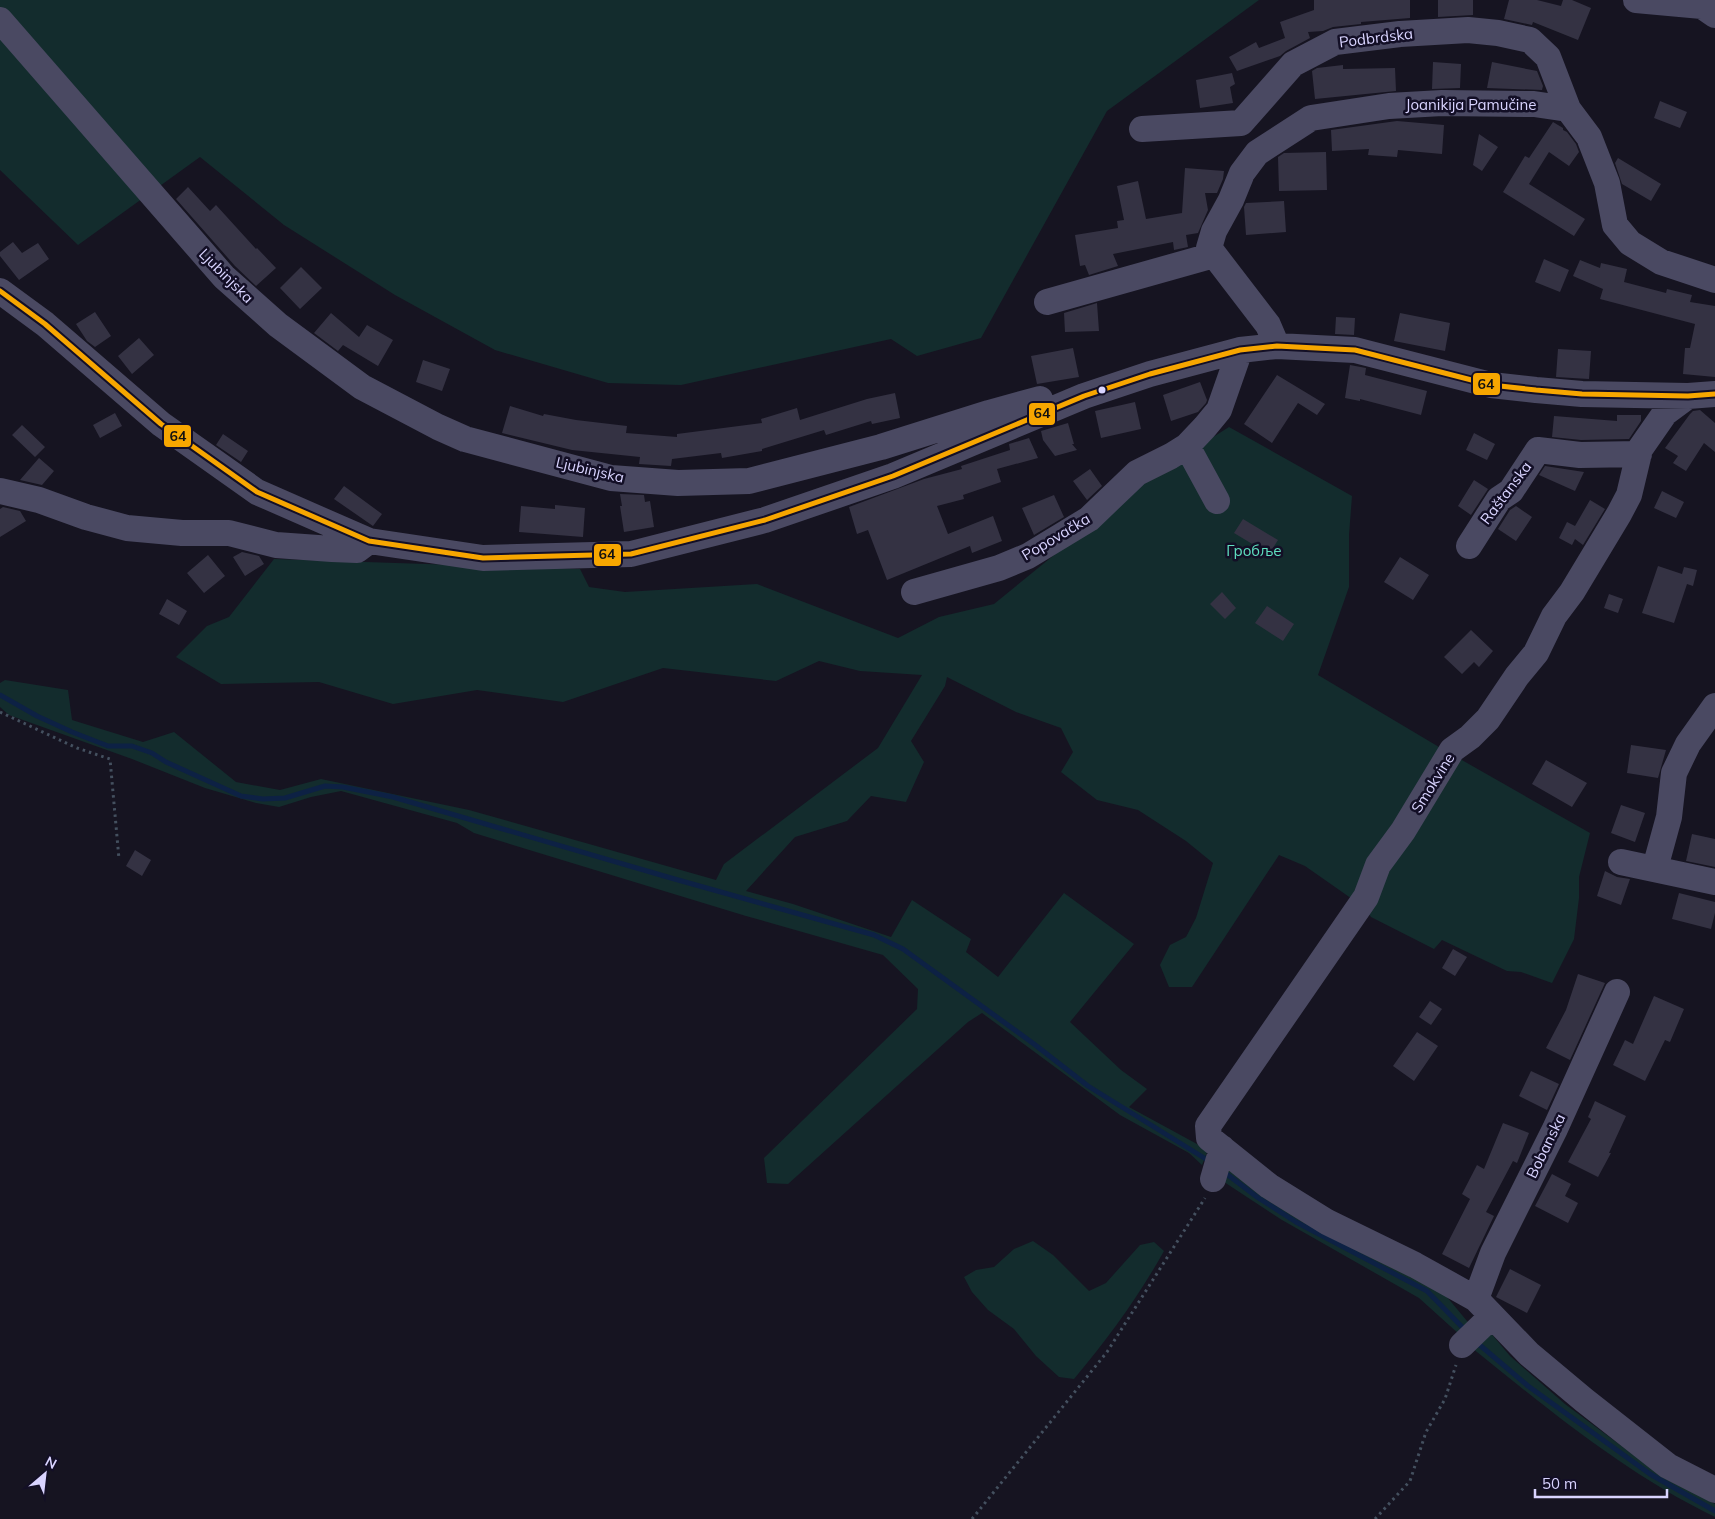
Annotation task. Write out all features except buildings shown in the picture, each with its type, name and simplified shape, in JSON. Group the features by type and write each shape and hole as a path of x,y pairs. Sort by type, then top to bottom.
{"street":[{"path":"1636,0 1702,6 1715,15"},
{"name":"Ljubinjska","path":"0,20 224,277 278,325 362,387 465,439 611,478 678,484 749,481 881,447 989,413 1053,396 1076,392 1084,396"},
{"name":"Podbrdska","path":"1142,129 1241,123 1293,64 1335,42 1400,34 1468,30 1498,33 1530,40 1548,57 1568,109"},
{"name":"Joanikija Pamučine","path":"1214,255 1209,248 1214,231 1231,200 1242,172 1258,153 1311,118 1388,106 1442,103 1534,104 1568,109"},
{"path":"1568,109 1588,137 1607,183 1616,225 1630,243 1661,262 1715,280"},
{"path":"1047,302 1214,255 1268,325 1277,346"},
{"path":"0,291 45,324 161,424 258,492 369,541 483,558 631,554 765,520 893,476 1084,396 1150,374 1240,350 1277,346 1354,350 1491,385 1582,394 1688,396 1715,394"},
{"name":"Popovačka","path":"914,592 1000,568 1028,556 1089,519 1137,473 1187,446 1219,410 1240,350"},
{"name":"Smokvine","path":"1219,1161 1210,1138 1208,1126 1366,897 1378,865 1403,831 1452,750 1470,737 1488,719 1517,676 1536,653 1554,616 1572,592 1620,514 1629,495 1640,449 1665,413 1688,396"},
{"path":"1187,446 1217,501"},
{"name":"Raštanska","path":"1469,546 1499,498 1511,491 1538,450 1580,455 1639,454"},
{"path":"0,491 39,500 86,517 127,528 182,533 229,533 276,545 332,549 357,550 369,541"},
{"path":"1655,868 1669,817 1674,773 1688,744 1715,706"},
{"path":"1621,862 1715,882"},
{"name":"Bobanska","path":"1484,1308 1493,1252 1555,1129 1617,992"},
{"path":"1219,1161 1270,1186 1327,1222 1415,1265 1484,1308 1528,1354 1591,1406 1668,1466 1715,1490"},
{"path":"1462,1345 1484,1308"}],"path":[{"path":"0,712 77,748 110,758 119,860"},
{"path":"972,1519 1107,1352 1208,1193 1219,1161"},
{"path":"1375,1519 1410,1481 1426,1432 1445,1399 1462,1345"}],"green space":[{"path":"0,0 1259,0 1107,111 981,338 917,356 891,339 681,385 608,383 495,350 395,295 284,225 200,157 78,245 0,170"},
{"name":"Гробље","path":"1229,427 1352,496 1349,535 1349,587 1318,675 1590,833 1579,877 1579,898 1574,939 1552,983 1521,972 1507,971 1442,940 1434,949 1371,917 1365,908 1305,866 1279,855 1192,987 1169,987 1160,965 1170,945 1186,937 1196,918 1213,863 1186,841 1138,810 1097,800 1061,772 1073,752 1061,728 1016,712 947,677 945,686 911,741 924,762 906,802 871,796 847,821 795,837 746,891 793,904 891,937 912,900 971,939 966,952 998,977 1064,893 1134,944 1070,1022 1121,1070 1147,1089 1129,1107 1208,1150 1202,1165 1189,1153 1120,1115 982,1013 968,1022 788,1184 767,1183 764,1158 917,1009 918,989 883,955 746,916 474,833 457,823 341,791 311,797 279,807 256,803 205,788 132,759 9,715 0,707 0,683 5,680 68,690 72,720 143,742 174,732 236,782 280,790 321,779 469,810 716,880 724,864 878,748 922,675 860,671 819,661 776,681 663,668 563,702 477,690 393,704 319,682 221,684 176,657 207,626 229,617 274,559 580,569 589,587 625,592 757,584 898,638 939,617 994,604 1150,477"},
{"path":"1225,1161 1442,1291 1472,1327 1460,1335 1419,1298 1282,1220 1218,1178"},
{"path":"1033,1241 1053,1255 1089,1291 1106,1283 1140,1245 1154,1242 1164,1251 1122,1317 1074,1379 1059,1377 1036,1356 1014,1329 988,1310 972,1292 964,1277 976,1270 994,1267 1014,1249"},
{"path":"1489,1331 1510,1356 1565,1404 1635,1456 1692,1492 1715,1504 1715,1517 1682,1500 1619,1461 1559,1417 1472,1348"}],"waterway":[{"path":"0,695 37,716 72,732 108,746 132,746 152,753 166,762 241,796 263,799 285,798 325,786 343,787 393,797 874,935 903,949 1034,1044 1088,1086 1209,1161"},
{"path":"1224,1172 1257,1197 1296,1222 1427,1291 1466,1331"},
{"path":"1475,1341 1528,1386 1650,1474 1715,1511"}],"transit line":[{"name":"64","path":"0,291 45,324 161,424 257,492 369,541 483,558 631,554 765,520 893,476 1084,396 1150,374 1240,350 1277,346 1355,350 1491,385 1536,390 1582,394 1688,396 1715,394"}]}
